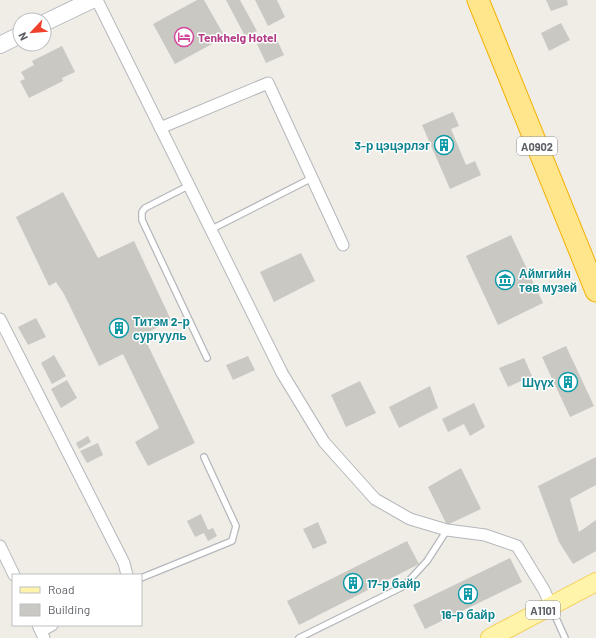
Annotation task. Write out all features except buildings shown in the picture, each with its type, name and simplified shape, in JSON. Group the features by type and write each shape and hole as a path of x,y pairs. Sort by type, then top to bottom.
{"highway":[{"name":"A0902","path":"478,0 596,292"}],"main road":[{"path":"52,19 92,0"},
{"path":"0,45 12,39"},
{"name":"A1101","path":"490,638 596,582"}],"street":[{"path":"97,0 282,373 324,442 376,499 410,519 447,530 485,535 517,546 544,590 551,606"},
{"path":"160,128 268,83 343,245"},
{"path":"0,319 126,568 127,574"},
{"path":"0,546 14,574"},
{"path":"41,631 50,626"}],"lane":[{"path":"210,230 312,178"},
{"path":"188,186 145,208 142,212 142,220 206,358"},
{"path":"142,578 232,541 236,526 204,457"},
{"path":"299,638 404,586 427,561 447,530"},
{"path":"551,606 565,638"}],"place":[{"name":"Tenkhelg Hotel","path":"184,37"},
{"name":"3-р цэцэрлэг","path":"444,145"},
{"name":"Аймгийн төв музей","path":"505,280"},
{"name":"Титэм 2-р сургууль","path":"119,328"},
{"name":"Шүүх","path":"568,382"},
{"name":"17-р байр","path":"353,583"},
{"name":"16-р байр","path":"468,594"}]}
